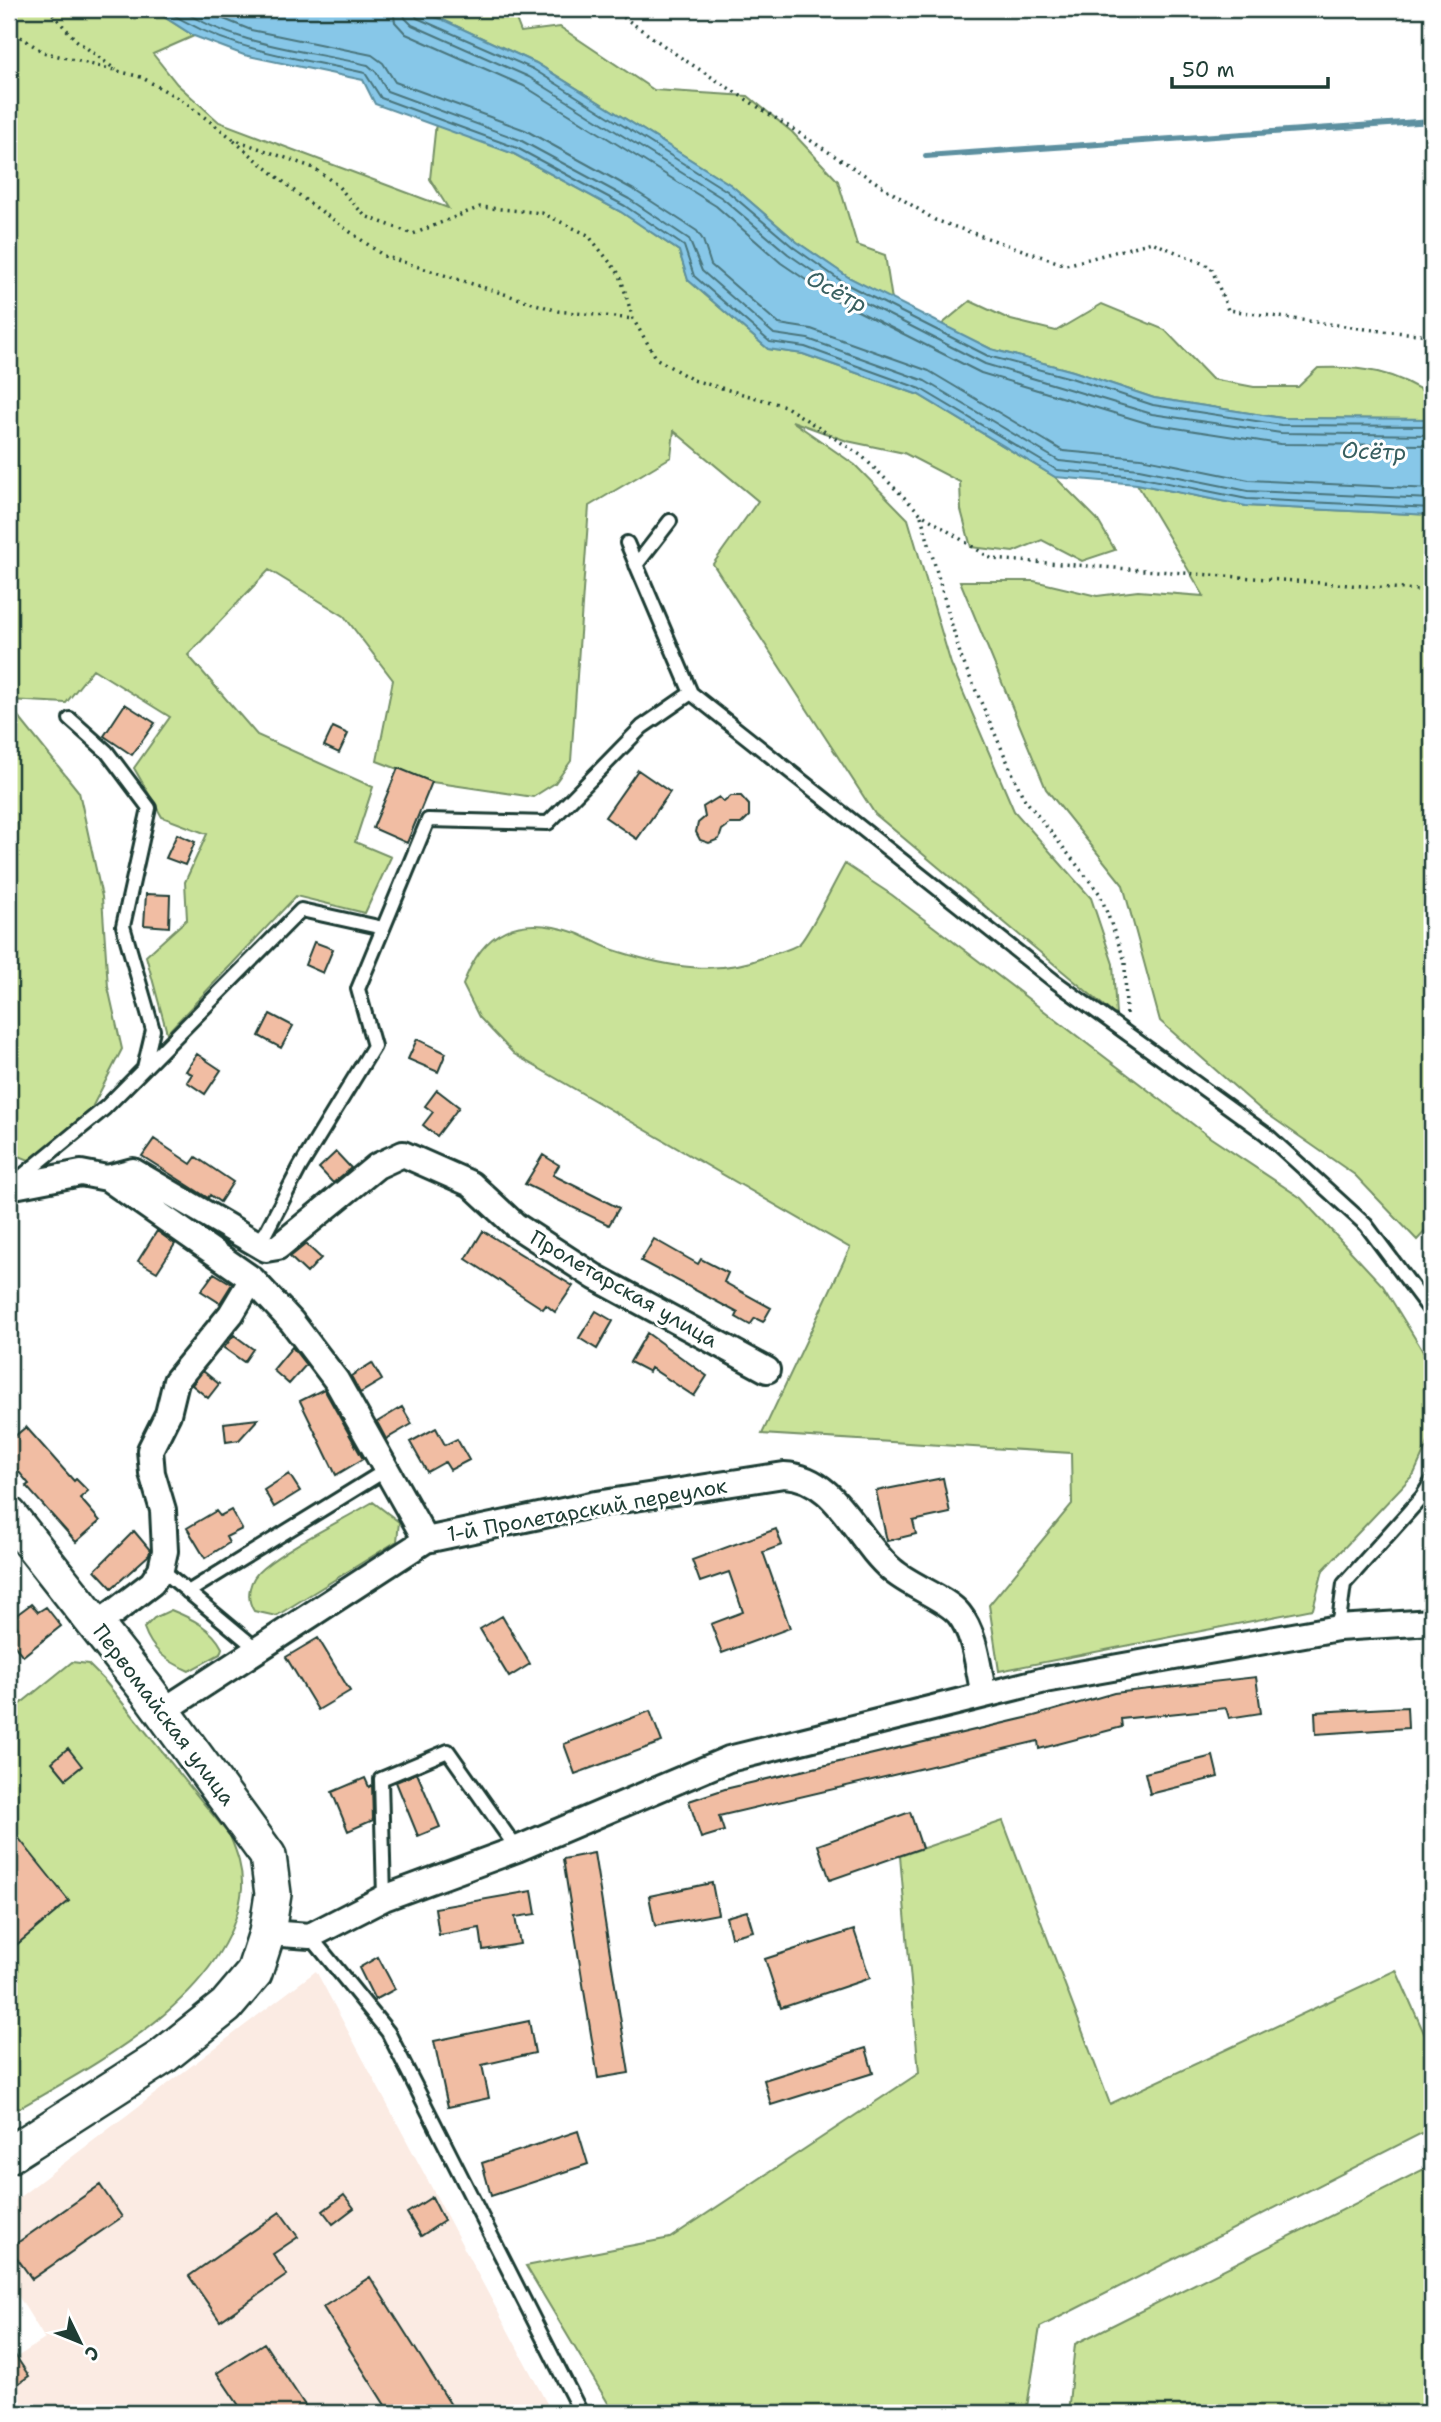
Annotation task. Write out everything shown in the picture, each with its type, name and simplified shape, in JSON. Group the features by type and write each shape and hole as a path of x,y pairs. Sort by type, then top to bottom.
{"main road":[{"name":"Первомайская улица","path":"9,1515 163,1711 268,1856 273,1894 267,1933 254,1973 226,2006 162,2057 9,2155"}],"street":[{"name":"Пролетарская улица","path":"256,1243 266,1249 278,1247 377,1166 403,1154 471,1184 515,1225 594,1277 767,1370"},
{"path":"107,1178 119,1172 133,1171 256,1243"},
{"path":"9,1187 80,1173 107,1178 252,1279 292,1322 336,1380 426,1540"},
{"path":"97,1625 152,1583 162,1569 165,1551 163,1510 152,1473 150,1450 168,1414 176,1381 230,1314 252,1279"},
{"name":"1-й Пролетарский переулок","path":"163,1711 426,1540 596,1504 784,1475 803,1476 822,1486 890,1569 914,1588 957,1612 968,1628 984,1695"},
{"path":"267,1933 310,1936 384,1898 517,1849 729,1759 1045,1680 1338,1628 1432,1622"}],"lane":[{"path":"636,565 670,521"},
{"path":"627,543 691,693 1053,980 1266,1134 1366,1225 1432,1313"},
{"path":"256,1243 266,1232 300,1167 374,1046 358,989 428,820 548,823 642,727 691,693"},
{"path":"70,719 107,752 149,808 122,926 153,1030 144,1068"},
{"path":"9,1187 105,1108 301,910 383,928"},
{"path":"188,1592 386,1470"},
{"path":"1338,1628 1344,1584 1422,1497 1432,1481"},
{"path":"162,1569 258,1650"},
{"path":"384,1898 381,1779 448,1751 517,1849"},
{"path":"310,1936 388,2032 581,2413"}],"path":[{"path":"48,9 76,40 118,71"},
{"path":"612,9 680,57 935,220 1066,265 1152,242 1211,267 1228,310 1381,331 1432,335"},
{"path":"9,29 43,52 141,77 183,101 304,198 384,256 558,311 633,319"},
{"path":"233,139 314,168 337,185 365,216 413,234 480,207 542,213 588,235 620,275 633,319 657,359 693,380 785,406 862,456 921,514 992,559 1432,591"},
{"path":"921,514 961,657 1023,797 1100,894 1125,961 1127,1033"}],"shaded area":[{"path":"316,1971 552,2413 9,2413 9,2362 45,2339 9,2281 9,2205"}],"green space":[{"path":"9,9 151,9 194,36 153,54 177,84 219,122 448,208 430,179 436,123 514,154 621,212 679,251 688,280 768,349 803,354 919,395 1055,477 1097,519 1115,550 1082,561 1042,540 1013,552 971,547 961,510 960,482 904,453 847,441 792,421 855,465 908,519 951,664 1014,811 1091,898 1113,964 1116,1016 875,814 713,564 758,501 674,431 671,457 589,506 571,761 555,783 533,797 432,782 377,761 393,680 344,616 269,570 188,655 257,735 373,787 355,842 391,857 365,913 296,896 167,1033 146,956 187,919 185,882 207,834 162,817 134,768 170,717 93,669 66,703 9,700"},
{"path":"410,9 512,9 521,32 560,27 654,90 748,96 792,132 838,181 857,245 885,255 892,300 848,277 797,242 731,185 536,63 441,19"},
{"path":"970,301 1011,320 1056,331 1102,304 1165,330 1212,379 1254,387 1298,387 1318,368 1378,372 1405,381 1432,397 1432,419 1282,418 1154,398 1073,371 991,349 941,325"},
{"path":"1137,484 1246,506 1432,515 1432,1224 1417,1240 1355,1175 1260,1109 1160,1021 1123,885 1046,789 960,581 1034,581 1097,596 1138,591 1204,596"},
{"path":"9,705 79,792 102,897 108,987 122,1049 84,1123 45,1158 29,1160 14,1154 9,1141"},
{"path":"845,864 892,895 1211,1138 1301,1198 1383,1286 1432,1366 1432,1434 1414,1474 1323,1570 1313,1609 999,1671 989,1605 1072,1504 1071,1453 762,1434 850,1248 514,1054 479,1017 463,985 471,966 492,939 520,926 556,927 614,950 656,962 711,968 747,963 800,943"},
{"path":"373,1502 399,1522 397,1541 276,1616 254,1611 249,1594 258,1572 274,1559"},
{"path":"171,1610 207,1629 222,1648 220,1654 189,1671 161,1654 151,1643 144,1628 154,1618"},
{"path":"72,1662 88,1664 104,1680 230,1836 240,1868 242,1888 233,1927 213,1962 186,1994 153,2024 117,2050 9,2114 9,1713"},
{"path":"1003,1821 1110,2104 1396,1970 1432,2051 1432,2128 1040,2327 1026,2413 614,2413 526,2266 670,2238 919,2073 900,1856"},
{"path":"1432,2165 1432,2413 1068,2413 1075,2344"}],"water":[{"name":"Осётр","path":"152,9 410,9 441,19 536,63 731,185 797,242 848,277 991,349 1073,371 1154,398 1282,418 1432,419 1432,515 1246,506 1137,484 1055,477 919,395 803,354 768,349 688,280 679,251 621,212 514,154 375,104 363,80 244,55 194,36"}],"building":[{"path":"125,704 155,723 132,755 104,736"},
{"path":"333,727 348,734 339,753 324,746"},
{"path":"398,768 432,782 407,843 373,828"},
{"path":"638,770 670,792 637,839 605,817"},
{"path":"731,796 741,796 749,805 749,816 741,824 730,824 722,830 719,839 709,843 700,840 696,832 698,823 705,817 703,807 719,797 724,802"},
{"path":"177,834 195,842 185,865 166,858"},
{"path":"146,894 170,895 169,927 144,925"},
{"path":"314,942 333,949 323,973 305,965"},
{"path":"270,1014 293,1026 281,1048 259,1036"},
{"path":"417,1039 446,1053 438,1072 408,1059"},
{"path":"197,1054 221,1070 205,1094 187,1082 192,1074 186,1071"},
{"path":"437,1090 459,1107 437,1136 423,1125 433,1112 425,1106"},
{"path":"154,1139 191,1164 196,1157 233,1182 220,1202 210,1195 208,1198 142,1156"},
{"path":"336,1152 351,1168 333,1183 319,1168"},
{"path":"543,1155 559,1165 553,1175 619,1208 609,1225 525,1184"},
{"path":"157,1231 175,1244 157,1272 138,1261"},
{"path":"483,1231 573,1286 555,1312 546,1305 543,1309 466,1259"},
{"path":"654,1239 698,1264 701,1259 728,1273 724,1282 771,1308 763,1322 755,1318 750,1325 736,1317 738,1313 641,1261"},
{"path":"306,1244 321,1258 307,1273 290,1257"},
{"path":"214,1273 232,1284 220,1303 201,1291"},
{"path":"596,1311 613,1321 597,1349 579,1338"},
{"path":"647,1333 707,1376 694,1396 651,1368 649,1372 630,1362"},
{"path":"234,1335 253,1349 244,1362 224,1348"},
{"path":"292,1347 306,1365 289,1384 273,1370"},
{"path":"372,1363 382,1380 360,1393 351,1376"},
{"path":"203,1371 219,1384 208,1398 192,1385"},
{"path":"324,1389 363,1459 336,1475 300,1401"},
{"path":"402,1407 412,1424 386,1439 377,1422"},
{"path":"258,1419 239,1440 226,1442 224,1423"},
{"path":"26,1427 74,1481 76,1479 88,1491 80,1498 100,1521 76,1542 26,1486 29,1484 9,1460 9,1441"},
{"path":"436,1428 445,1445 457,1439 469,1460 450,1470 445,1462 427,1472 410,1442"},
{"path":"289,1474 300,1491 274,1507 264,1490"},
{"path":"943,1478 950,1513 913,1521 916,1534 887,1541 876,1491"},
{"path":"231,1510 242,1529 226,1537 229,1543 205,1558 187,1528 216,1511 220,1516"},
{"path":"776,1529 782,1545 763,1552 790,1628 722,1653 711,1624 743,1612 729,1572 700,1582 692,1560"},
{"path":"134,1531 150,1550 149,1555 112,1588 95,1570"},
{"path":"31,1604 38,1612 46,1607 61,1626 23,1656 9,1639 18,1628 11,1619"},
{"path":"502,1616 530,1664 509,1677 480,1629"},
{"path":"318,1638 350,1691 318,1710 286,1657"},
{"path":"1256,1677 1261,1713 1229,1718 1226,1708 1121,1719 1122,1727 1039,1749 1038,1741 719,1816 724,1831 701,1838 689,1801 725,1789 1034,1716 1114,1693"},
{"path":"1407,1707 1408,1728 1316,1734 1315,1712"},
{"path":"650,1711 662,1742 575,1774 564,1744"},
{"path":"68,1748 82,1766 66,1779 52,1762"},
{"path":"1213,1756 1218,1777 1150,1794 1145,1773"},
{"path":"417,1773 440,1827 418,1836 396,1782"},
{"path":"365,1778 369,1787 372,1785 373,1820 348,1831 332,1792"},
{"path":"910,1812 922,1848 830,1880 818,1845"},
{"path":"9,1826 69,1901 9,1951"},
{"path":"594,1853 629,2073 598,2078 563,1859"},
{"path":"712,1883 718,1914 655,1926 649,1896"},
{"path":"532,1891 536,1914 515,1917 520,1944 483,1950 480,1928 439,1935 435,1908"},
{"path":"747,1911 753,1931 731,1937 726,1917"},
{"path":"854,1930 870,1978 781,2008 765,1959"},
{"path":"378,1957 395,1989 375,2000 359,1968"},
{"path":"529,2021 535,2053 482,2065 489,2098 448,2107 434,2041"},
{"path":"866,2048 873,2073 771,2105 764,2080"},
{"path":"578,2131 588,2164 491,2196 482,2163"},
{"path":"100,2185 122,2217 32,2279 10,2248"},
{"path":"344,2195 354,2208 333,2224 323,2211"},
{"path":"432,2197 444,2221 421,2236 407,2213"},
{"path":"280,2212 298,2237 273,2254 287,2275 220,2321 189,2276"},
{"path":"370,2277 456,2413 390,2413 323,2307"},
{"path":"264,2343 310,2413 244,2413 217,2373"},
{"path":"9,2346 29,2376 9,2390"}],"waterway":[{"path":"926,156 1432,121"}]}
